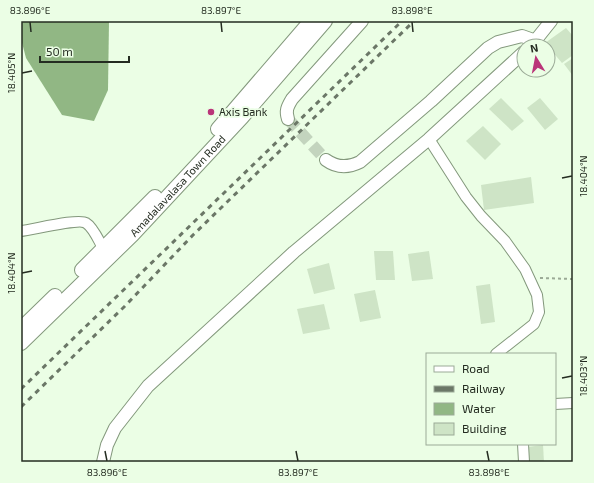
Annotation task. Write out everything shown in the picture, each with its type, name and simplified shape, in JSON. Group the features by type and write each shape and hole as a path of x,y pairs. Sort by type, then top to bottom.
{"main road":[{"name":"Amadalavalasa Town Road","path":"21,329 183,168 312,21"},
{"name":"Amadalavalasa Town Road","path":"21,343 132,234 242,117 325,21"}],"street":[{"path":"288,119 286,109 292,99 362,21"},
{"path":"538,38 551,21"},
{"path":"326,160 332,164 343,167 360,162 431,101 488,48 498,42 511,38 522,36 525,38"},
{"path":"103,462 107,445 115,428 148,386 294,252 429,138 516,59"},
{"path":"429,138 466,197 481,216 506,241 525,269 537,295 539,312 534,324 497,353"},
{"path":"21,232 84,221 89,225 103,248"},
{"path":"556,404 573,403"},
{"path":"523,445 524,462"}],"path":[{"path":"529,278 573,279"}],"water":[{"path":"21,21 109,21 108,90 94,121 62,115 26,58 21,39"}],"building":[{"path":"566,28 573,36 573,55 562,63 556,56 556,38 552,38"},
{"path":"573,58 573,76 564,64"},
{"path":"501,98 524,121 512,131 489,109"},
{"path":"540,98 558,119 545,130 527,108"},
{"path":"483,126 501,144 485,160 466,141"},
{"path":"531,177 534,203 484,210 481,185"},
{"path":"374,251 393,251 395,280 376,280"},
{"path":"429,251 433,279 412,281 408,254"},
{"path":"329,263 335,289 314,294 307,269"},
{"path":"490,284 495,322 481,324 476,286"},
{"path":"375,290 381,318 360,322 354,294"},
{"path":"324,304 330,329 303,334 297,309"},
{"path":"543,445 544,462 528,462 527,447"}],"tunnel":[{"path":"288,119 326,160"}],"railway":[{"path":"21,389 402,21"},
{"path":"21,407 125,306 193,235 414,21"}],"place":[{"name":"Axis Bank","path":"211,112"}]}
